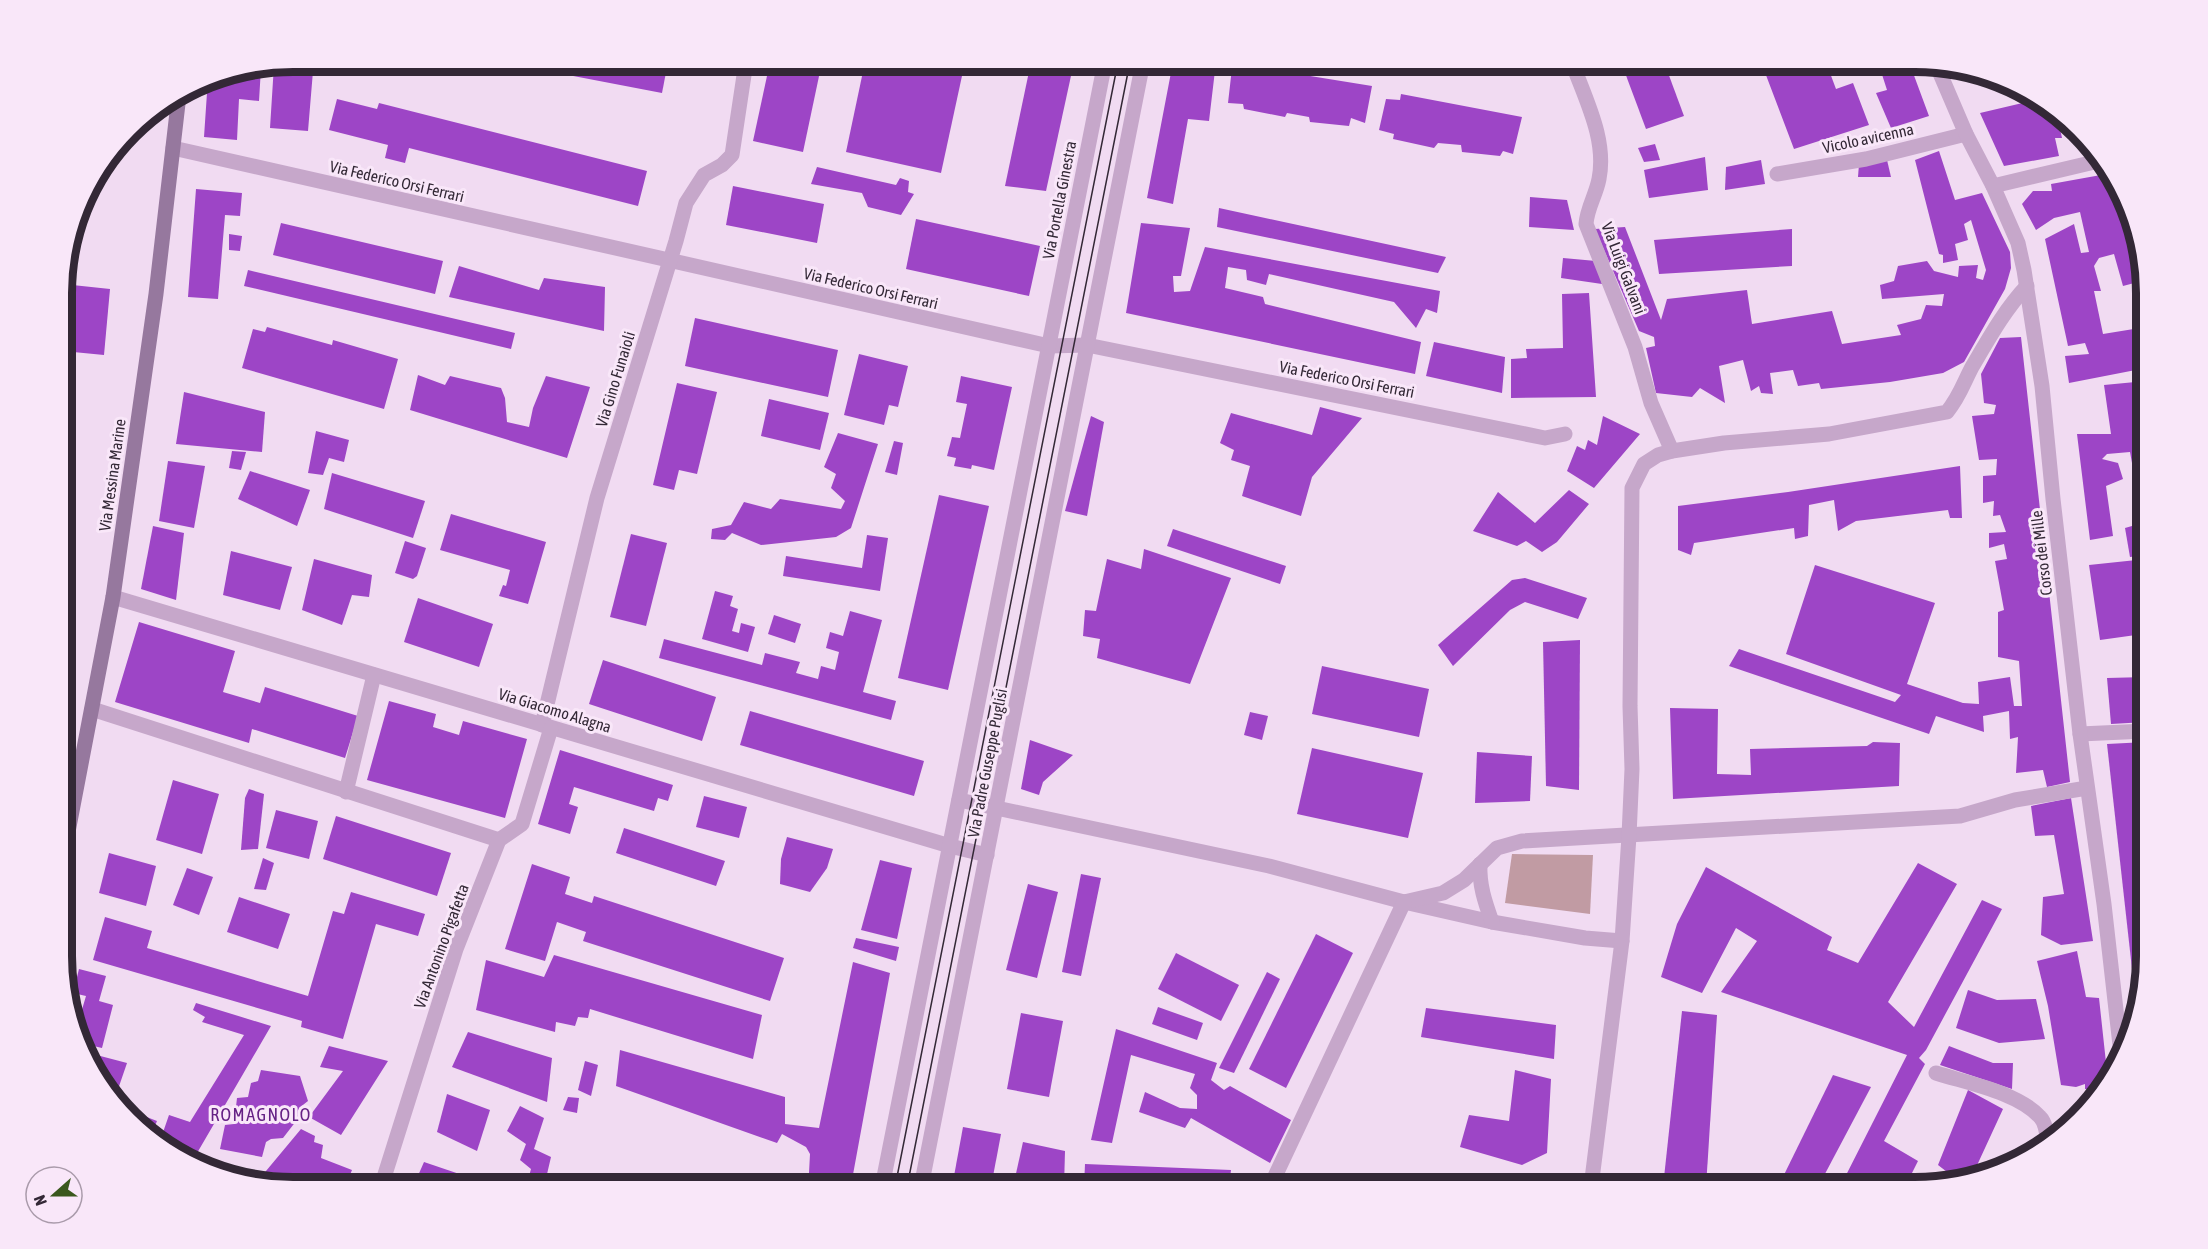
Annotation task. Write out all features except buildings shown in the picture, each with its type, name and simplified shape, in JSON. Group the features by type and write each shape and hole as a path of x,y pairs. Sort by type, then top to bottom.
{"main road":[{"name":"Via Messina Marine","path":"72,812 113,597 156,294 178,104"}],"street":[{"name":"Via Gino Funaioli","path":"546,726 597,498 686,203 704,175 722,165 732,155 744,72"},
{"name":"Via Portella Ginestra","path":"1049,346 1103,72"},
{"path":"1087,345 1141,72"},
{"name":"Via Luigi Galvani","path":"1576,72 1599,138 1601,163 1599,181 1587,213 1586,224 1635,347 1652,404 1672,451"},
{"name":"Corso dei Mille","path":"1940,73 2018,243 2026,286 2042,386 2052,499 2119,1040"},
{"name":"Vicolo avicenna","path":"1777,174 1866,159 1966,134"},
{"name":"Via Federico Orsi Ferrari","path":"173,148 1049,346 1087,345 1545,438 1564,434"},
{"path":"1993,186 2093,162"},
{"path":"1592,1177 1622,941 1629,836 1632,769 1630,706 1632,488 1644,464 1658,455 1672,451 1724,443 1829,434 1947,412 1959,397 1971,369 2015,298 2026,286"},
{"name":"Via Padre Guseppe Puglisi","path":"923,1177 1087,345"},
{"name":"Via Padre Guseppe Puglisi","path":"884,1177 1049,346"},
{"name":"Via Giacomo Alagna","path":"113,597 950,846 987,855"},
{"path":"346,792 374,675"},
{"path":"92,709 499,840 522,824 546,726"},
{"path":"2080,734 2136,731"},
{"path":"1404,902 1443,893 1464,880 1497,848 1522,841 1960,816 2015,800 2087,788"},
{"path":"959,800 1269,866 1404,902 1492,922 1585,938 1622,941"},
{"name":"Via Antonino Pigafetta","path":"384,1177 456,949 499,840"},
{"path":"1480,864 1479,878 1492,922"},
{"path":"1275,1177 1404,902"},
{"path":"1936,1073 2004,1094 2029,1107 2042,1118 2046,1134"}],"shaded area":[{"path":"1512,854 1593,855 1590,914 1505,903"}],"tram line":[{"path":"897,1177 1116,72"},
{"path":"909,1177 1128,72"}],"district":[{"name":"ROMAGNOLO","path":"261,1115"}]}
